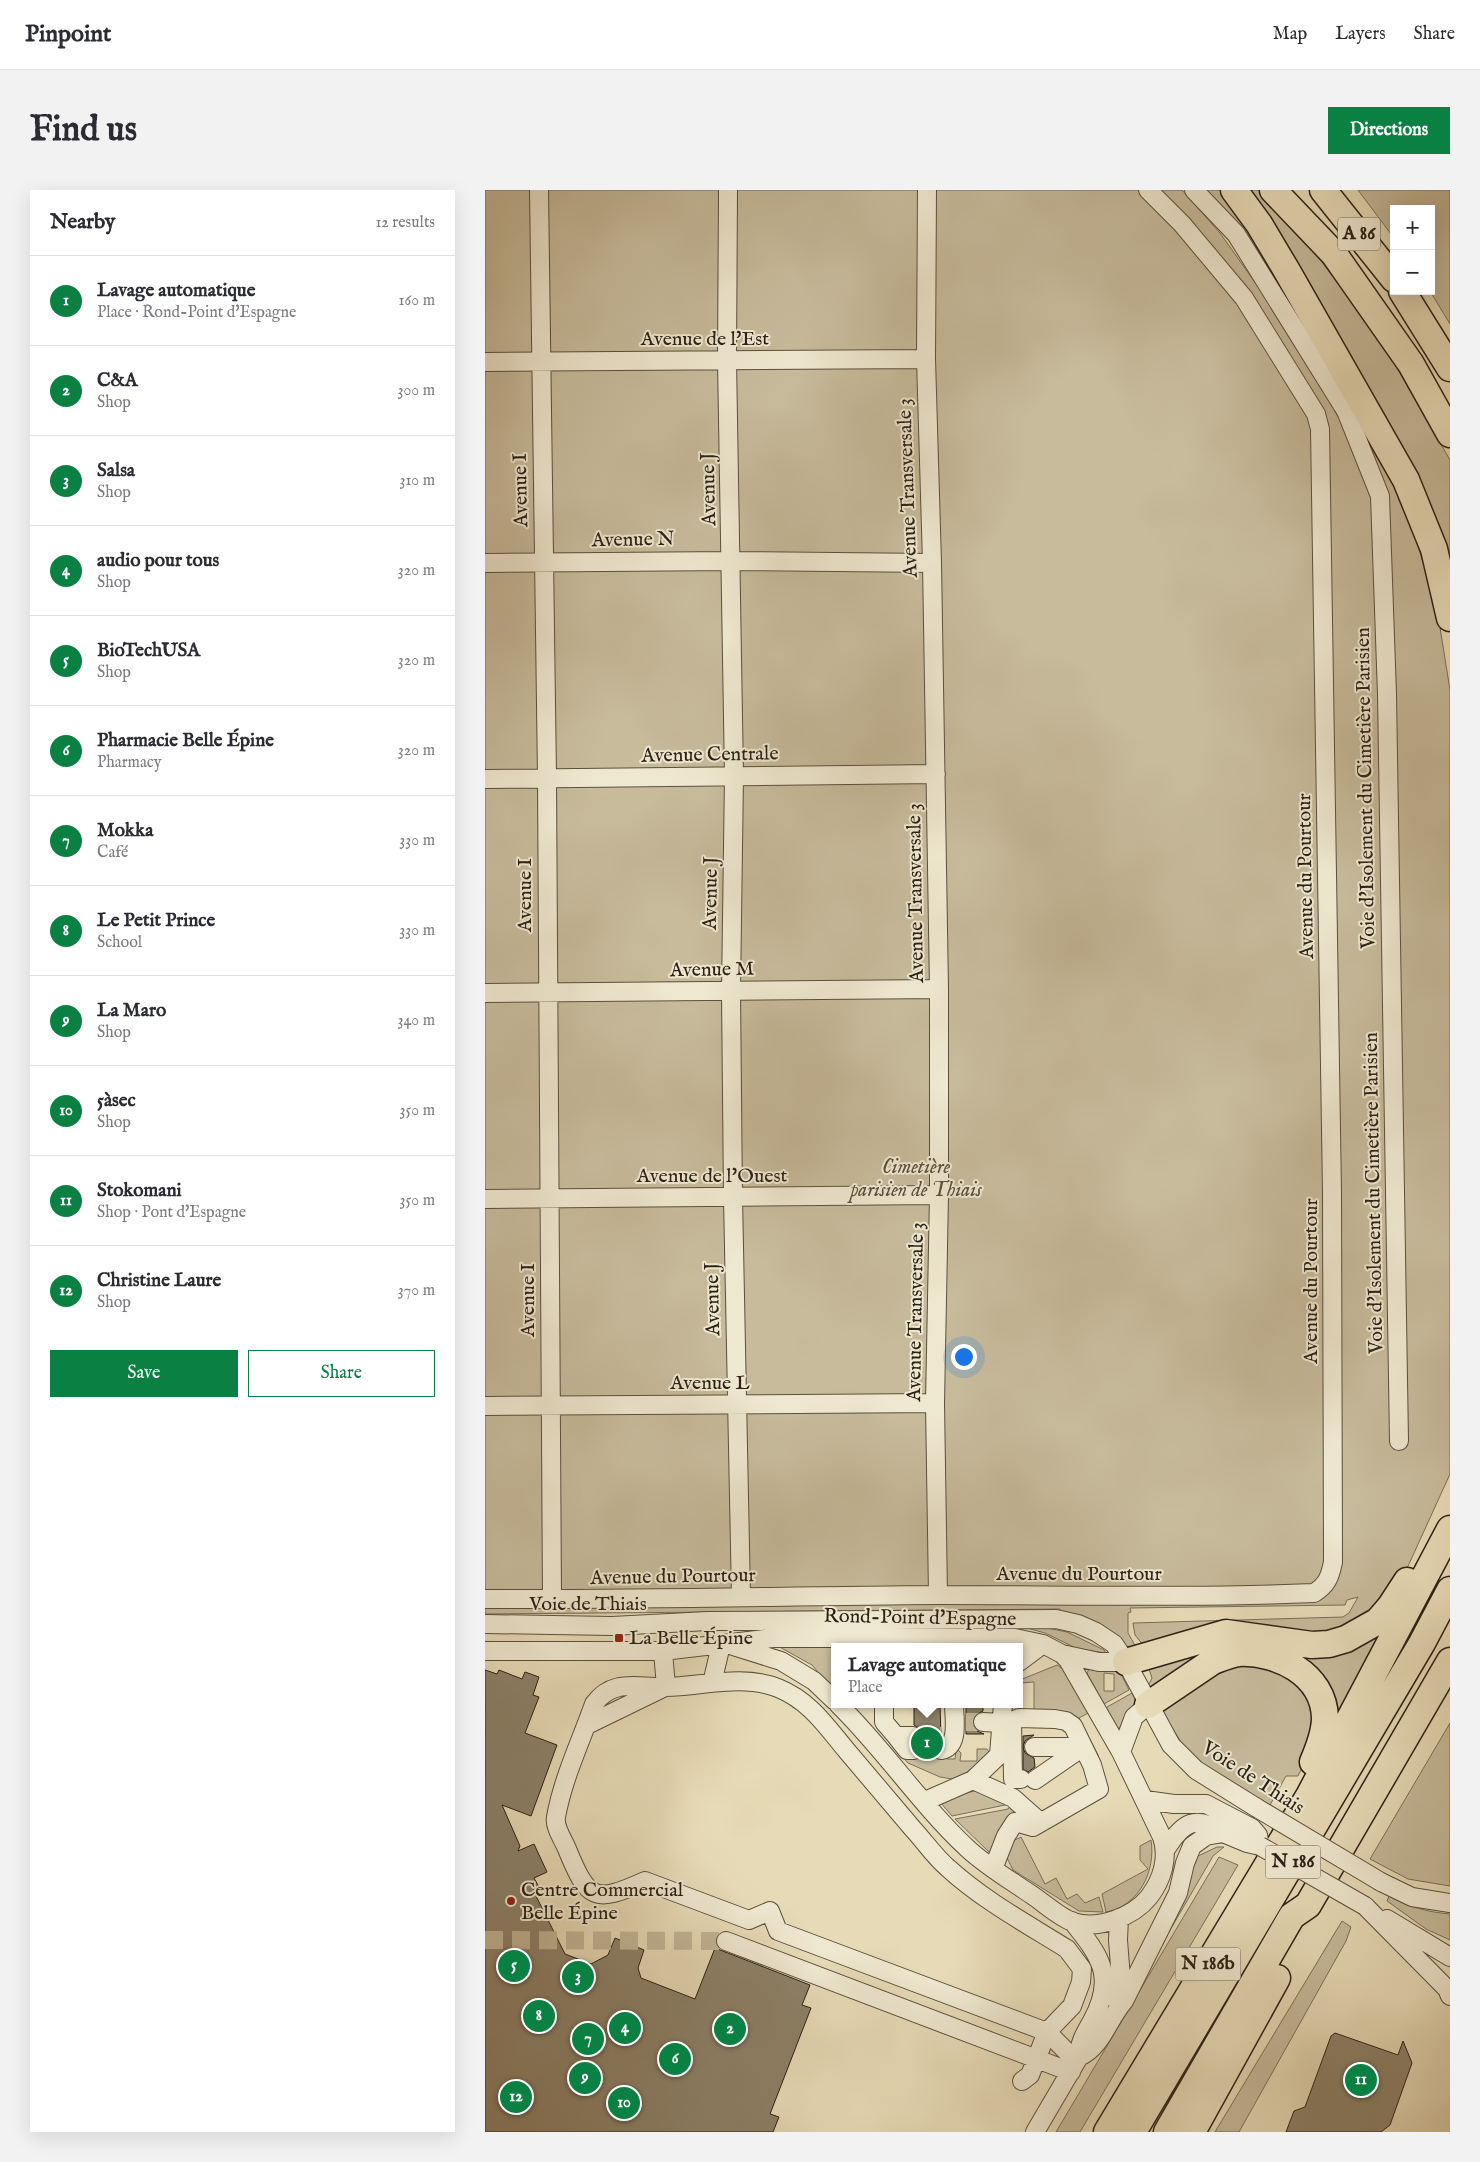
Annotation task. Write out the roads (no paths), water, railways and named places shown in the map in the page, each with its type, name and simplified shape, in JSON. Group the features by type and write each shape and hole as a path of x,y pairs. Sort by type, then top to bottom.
{"highway":[{"path":"1234,190 1259,224 1287,271 1406,480 1434,549 1450,618"},
{"name":"A 86","path":"1273,190 1334,254 1411,364 1450,434"},
{"name":"A 86","path":"1323,190 1390,274"},
{"path":"1405,295 1450,368"},
{"path":"1126,1662 1226,1633 1312,1645 1346,1640 1378,1621 1395,1600 1428,1547 1448,1533"},
{"name":"N 186b","path":"1107,2132 1309,1796 1448,1533"},
{"name":"N 186","path":"1133,2132 1392,1694 1450,1590"},
{"path":"1148,1705 1213,1661 1224,1656 1237,1653 1252,1654 1289,1664 1301,1671 1313,1684 1324,1712 1324,1730 1308,1772 1309,1796"},
{"name":"N 186","path":"1167,2132 1289,1921 1292,1916 1308,1904 1450,1660"},
{"path":"1192,2132 1306,1924 1308,1904"}],"street":[{"name":"Avenue I","path":"539,190 547,778 548,1198 552,1600"},
{"name":"Avenue J","path":"728,190 727,360 734,776 731,991 736,1404 741,1597"},
{"name":"Avenue Transversale 3","path":"927,190 926,359 932,563 939,989 939,1195 935,1403 939,1595"},
{"name":"Avenue du Pourtour","path":"485,1599 552,1600 939,1595 1252,1595 1314,1593 1323,1588 1330,1578 1333,1562 1332,1193 1320,428 1315,414 1245,298 1183,224 1148,190"},
{"name":"Voie d'Isolement du Cimetière Parisien","path":"1193,190 1236,234 1341,403 1380,496 1387,694 1399,1441"},
{"name":"Avenue de l'Est","path":"485,362 926,359"},
{"name":"Avenue N","path":"485,563 731,561 932,563"},
{"name":"Avenue Centrale","path":"485,779 936,774"},
{"name":"Avenue M","path":"485,993 939,989"},
{"name":"Avenue de l'Ouest","path":"485,1199 939,1195"},
{"name":"Avenue L","path":"485,1406 935,1403"},
{"name":"Voie de Thiais","path":"485,1624 612,1626 708,1621 1056,1619 1078,1624 1096,1632 1113,1644 1126,1662 1171,1745 1196,1770 1381,1882 1412,1897 1450,1903"},
{"name":"Rond-Point d'Espagne","path":"485,1651 663,1652 773,1638 945,1643 1015,1638 1043,1644 1062,1654 1073,1668 1121,1752 1145,1800 1166,1849"},
{"path":"1023,1659 1043,1644"},
{"path":"712,1683 724,1645 781,1661 813,1681 831,1697"},
{"path":"663,1652 666,1687"},
{"path":"1062,1654 1099,1662 1126,1662"},
{"path":"1022,2081 1030,2076 1052,2028 1072,2006 1081,1982 1081,1969 1078,1962 1067,1949 979,1892 949,1868 808,1704 777,1688 760,1683 712,1683 666,1687 622,1686 609,1689 601,1694 594,1704 568,1776 556,1820 577,1874 587,1888 603,1895 615,1895 645,1881 749,1920 770,1911 778,1931 1052,2028 1066,2029 1085,2034"},
{"path":"1121,1752 1134,1717 1148,1705"},
{"path":"842,1708 968,1848 993,1869 1072,1922 1091,1945 1104,1971 1105,1980 1100,2005 1079,2046 1075,2063 1035,2132"},
{"path":"857,1708 860,1726"},
{"path":"884,1708 884,1722 908,1740"},
{"path":"957,1708 968,1722"},
{"path":"1003,1708 1002,1723 1017,1747"},
{"path":"993,1869 1006,1836 1015,1822 1037,1824 1099,1789 1091,1765 1083,1747 1073,1726 1066,1722 1019,1718 1014,1719 1011,1723 1017,1747 1013,1780 1028,1780 1083,1747"},
{"path":"941,1743 944,1736 968,1722 1002,1723"},
{"path":"925,1801 973,1780 997,1756 1017,1747 1083,1747"},
{"path":"973,1780 1013,1798 1037,1824"},
{"path":"1145,1800 1174,1804 1206,1804 1260,1846 1450,1957"},
{"path":"1072,1922 1090,1924 1119,1918 1141,1906 1149,1897 1164,1867 1166,1849 1182,1829 1194,1822 1206,1822 1223,1833"},
{"path":"725,1941 1037,2060 1075,2063 1098,2042 1117,2009 1124,2001 1152,1942 1172,1906 1182,1881 1189,1852 1199,1840 1215,1833 1244,1833"},
{"path":"949,1868 968,1848"},
{"path":"1365,1906 1449,1992"},
{"path":"1117,2009 1121,1979 1117,1940 1119,1918"},
{"path":"1052,2028 1075,2063"}],"tunnel":[{"path":"966,1722 983,1722"},
{"path":"913,1736 941,1736"},
{"path":"914,1750 941,1750"},
{"path":"485,1940 726,1941"}],"place":[{"name":"La Belle Épine","path":"619,1638"},
{"name":"Lavage automatique","path":"927,1743"},
{"name":"Centre Commercial Belle Épine","path":"511,1901"},
{"name":"BioTechUSA","path":"514,1966"},
{"name":"Salsa","path":"578,1977"},
{"name":"Le Petit Prince","path":"539,2016"},
{"name":"audio pour tous","path":"625,2028"},
{"name":"C&A","path":"730,2029"},
{"name":"Mokka","path":"588,2039"},
{"name":"Pharmacie Belle Épine","path":"675,2059"},
{"name":"La Maro","path":"585,2078"},
{"name":"Stokomani","path":"1361,2080"},
{"name":"Christine Laure","path":"516,2097"},
{"name":"5àsec","path":"624,2103"}],"park label":[{"name":"Cimetière parisien de Thiais","path":"916,1178"}]}
